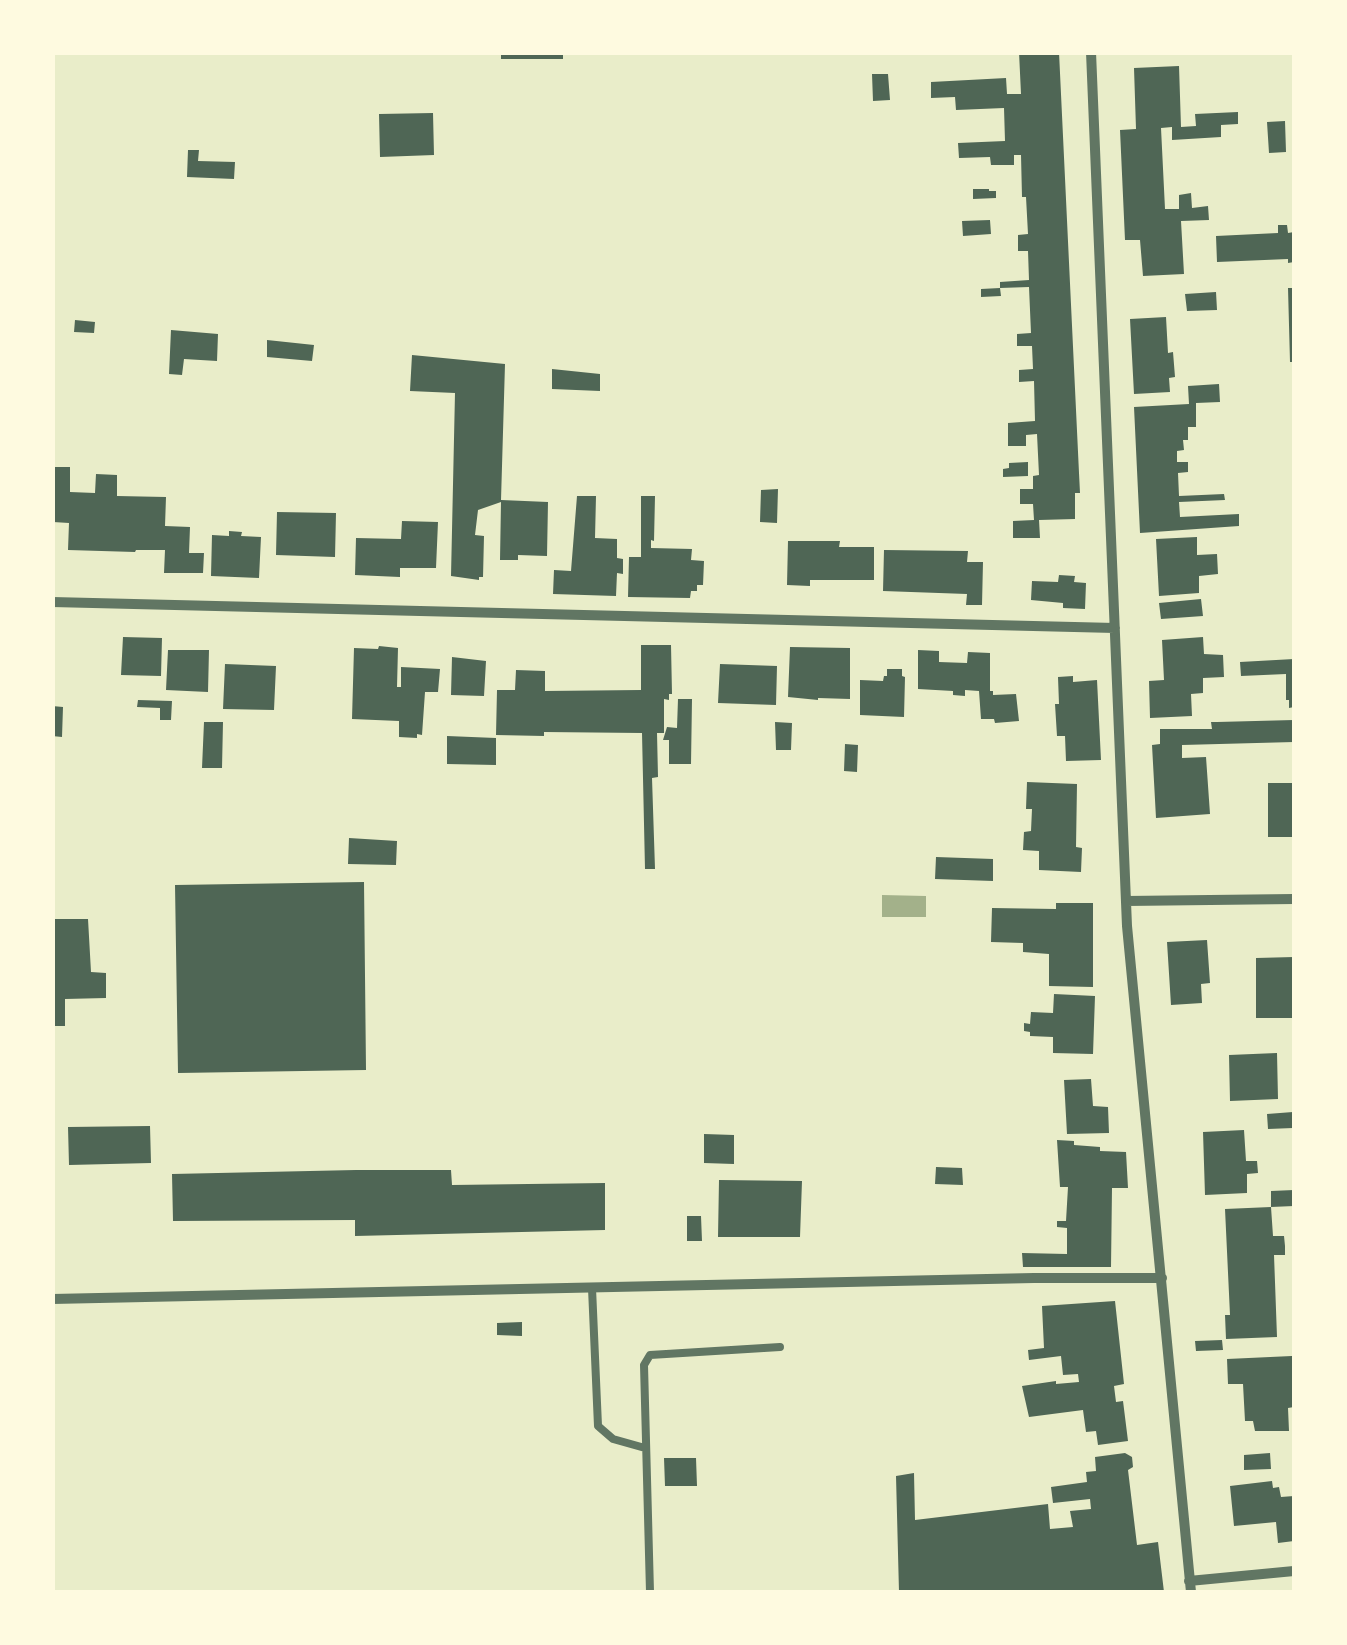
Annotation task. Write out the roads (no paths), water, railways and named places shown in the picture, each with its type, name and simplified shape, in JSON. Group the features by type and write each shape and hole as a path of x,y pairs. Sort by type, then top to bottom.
{"street":[{"path":"1091,52 1126,901 1190,1587 1294,1570"},
{"path":"52,602 1115,628"},
{"path":"1126,901 1294,900"},
{"path":"52,1299 1162,1278"}],"lane":[{"path":"592,1288 598,1426 612,1440 646,1448"},
{"path":"650,1592 644,1365 650,1355 780,1347"}]}
